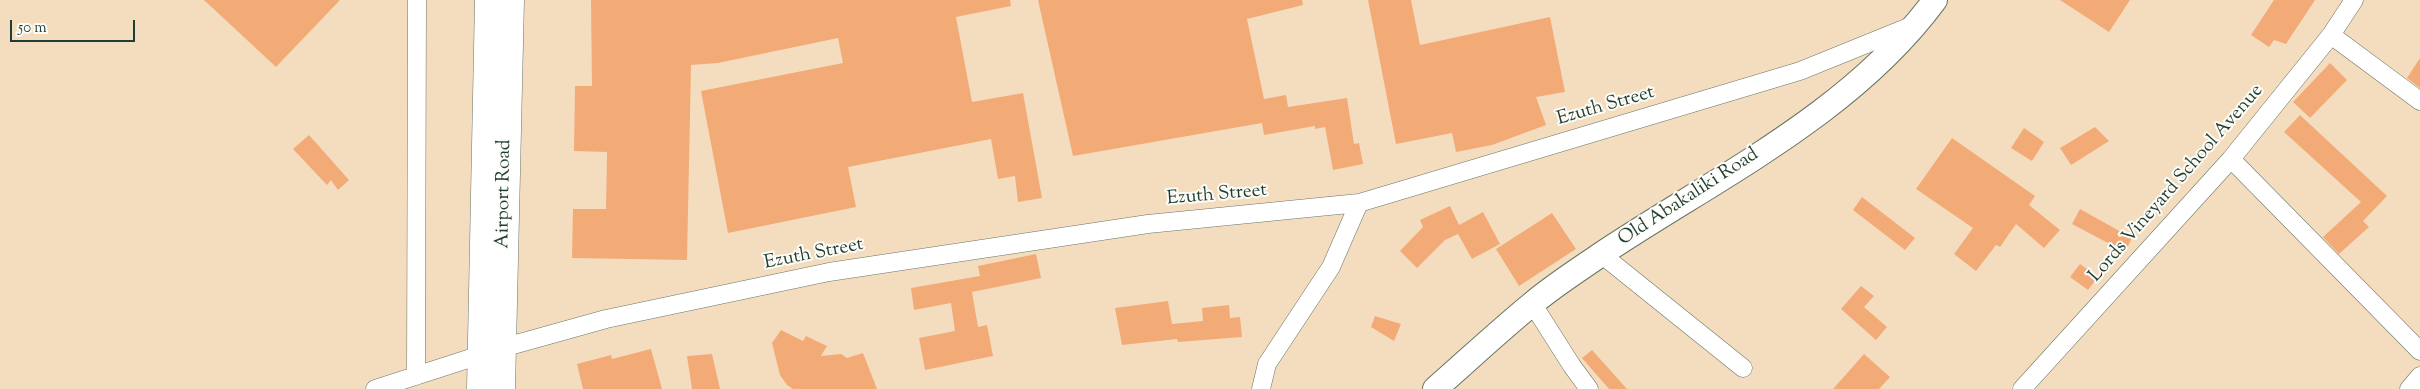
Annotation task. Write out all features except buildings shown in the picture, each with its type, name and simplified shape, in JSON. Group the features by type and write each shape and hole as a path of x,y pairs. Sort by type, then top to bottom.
{"main road":[{"name":"Airport Road","path":"489,0 492,352 502,389"},
{"name":"Airport Road","path":"481,389 492,352 510,0"},
{"name":"Old Abakaliki Road","path":"1435,389 1532,303 1601,254 1701,192 1833,102 1873,68 1918,23 1935,0"}],"street":[{"path":"416,376 417,0"},
{"name":"Lords Vineyard School Avenue","path":"2022,389 2231,159 2331,35 2354,0"},
{"name":"Ezuth Street","path":"375,389 606,319 829,272 1148,224 1359,204 1800,71 1918,23"},
{"path":"2331,35 2420,101"},
{"path":"2231,159 2420,352"},
{"path":"1261,389 1267,364 1331,267 1359,204"},
{"path":"1601,254 1744,368"},
{"path":"1532,303 1589,389"},
{"path":"2409,389 2420,376"}]}
